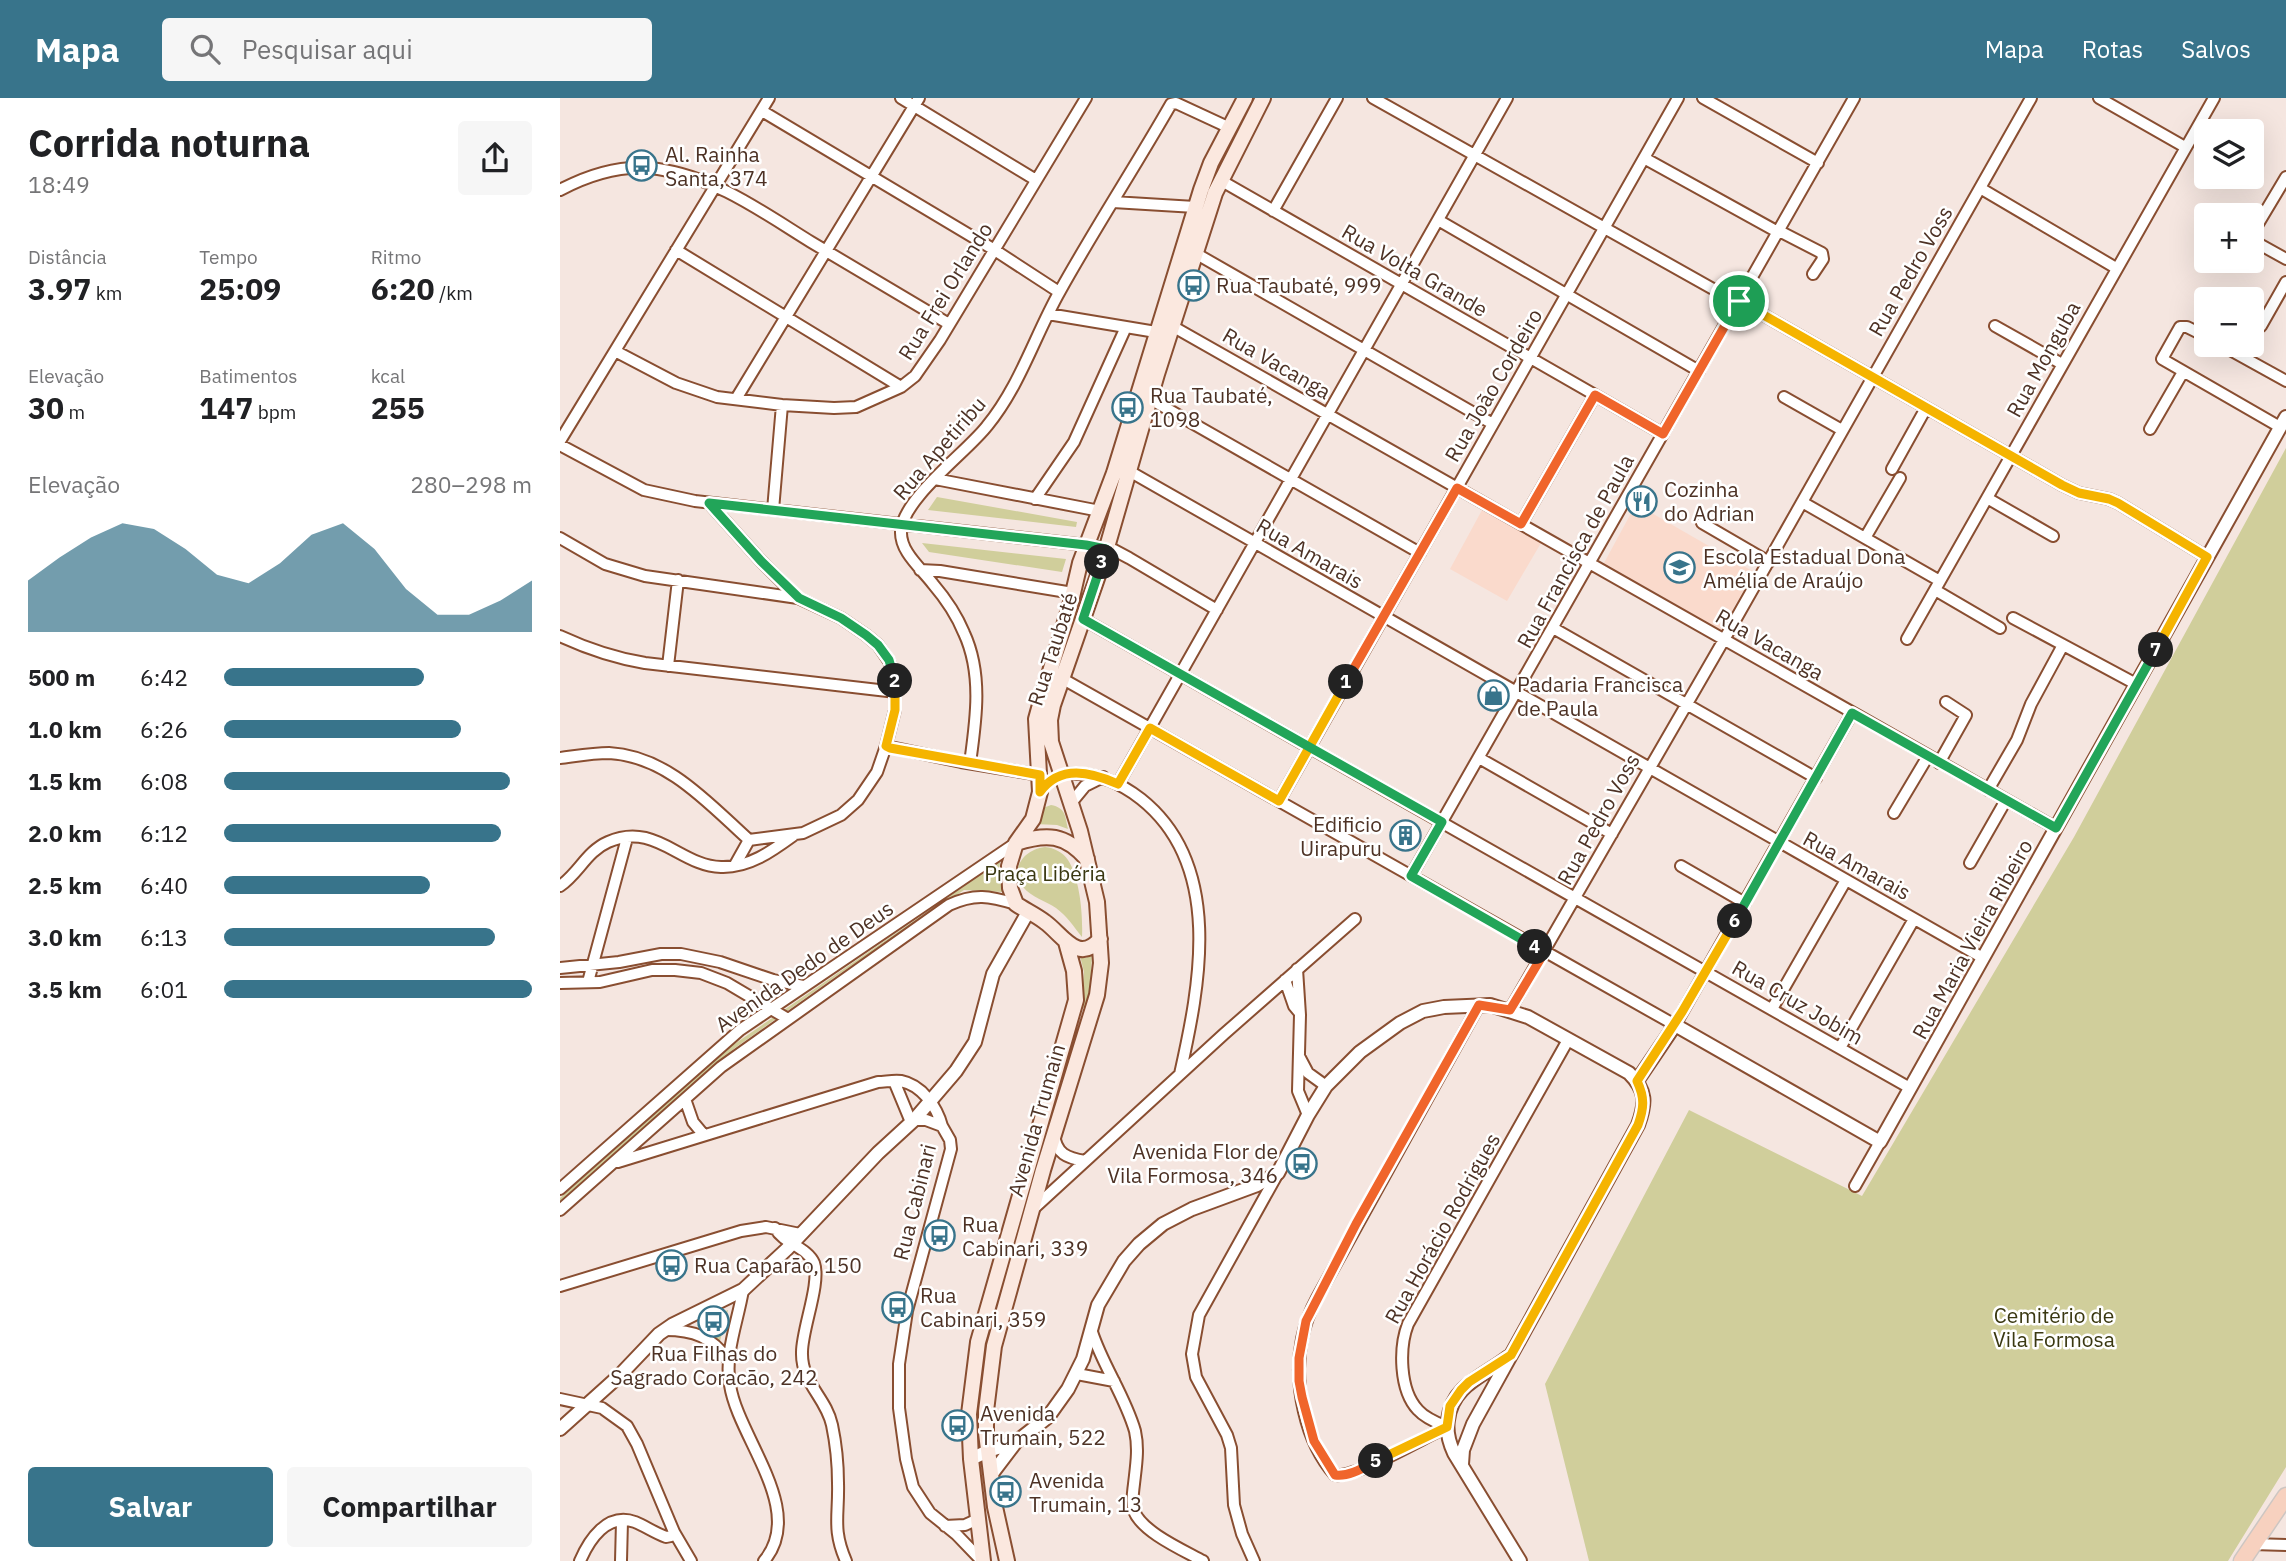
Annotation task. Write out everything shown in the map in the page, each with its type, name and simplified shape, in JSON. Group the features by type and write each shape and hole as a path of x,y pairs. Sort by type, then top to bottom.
{"main road":[{"name":"Rua Taubaté","path":"1016,843 1033,819 1040,792 1036,719 1086,545 1114,473 1195,207 1211,163 1245,98"},
{"name":"Rua Taubaté","path":"1087,859 1051,743 1053,705 1106,549 1172,326 1220,180 1263,98"},
{"path":"1040,792 1045,785 1062,774"},
{"path":"1047,836 1065,840 1087,859 1097,902 1100,939 1096,944 1077,949 1046,923 1022,908 1010,888 1009,866 1016,843 1047,836"},
{"name":"Avenida Trumain","path":"982,1561 971,1460 969,1413 978,1342 1024,1209 1054,1133 1097,995 1101,963 1100,939"},
{"name":"Avenida Trumain","path":"1006,1554 995,1507 986,1411 994,1346 1024,1209 1076,1000 1074,971 1066,942"},
{"path":"2242,1561 2286,1496"},
{"path":"1006,1554 1023,1561"}],"street":[{"path":"769,98 560,443 644,490 662,496 1106,549 1129,558 1217,610"},
{"path":"901,98 916,102 1036,180"},
{"name":"Rua Frei Orlando","path":"615,351 676,383 718,397 782,405 856,407 901,387 915,376 925,363 1086,98"},
{"path":"1273,211 1337,98"},
{"path":"1373,98 2011,456 2079,493 2118,503 2207,557"},
{"path":"1118,784 1507,98"},
{"name":"Rua João Cordeiro","path":"1279,801 1678,98"},
{"path":"1703,98 1818,163"},
{"name":"Rua Francisca de Paula","path":"1411,876 1854,98"},
{"name":"Rua Pedro Voss","path":"1510,1010 1769,562 2031,98"},
{"path":"2099,98 2185,147"},
{"name":"Rua Monguba","path":"1907,639 2214,98"},
{"path":"736,399 916,102"},
{"name":"Rua Apetiribu","path":"970,763 977,703 970,650 958,622 902,540 902,524 915,502 974,442 999,411 1059,292 1173,103 1230,128"},
{"path":"762,111 993,249 1059,292"},
{"path":"1644,158 1822,253 1823,259 1813,274"},
{"path":"560,190 607,171 636,168 661,169 715,186 949,324"},
{"path":"2264,214 2286,177"},
{"name":"Rua Volta Grande","path":"1220,180 1663,434"},
{"path":"1980,188 2116,268"},
{"path":"1113,202 1195,207"},
{"path":"1438,220 1699,371"},
{"path":"2264,247 2286,259"},
{"path":"676,250 901,387"},
{"path":"1195,253 1493,424"},
{"path":"2264,321 2286,282"},
{"path":"1048,314 1156,332"},
{"name":"Rua Vacanga","path":"1172,326 2056,828"},
{"path":"1995,326 2062,365"},
{"path":"1035,499 1074,442 1126,327"},
{"path":"2194,330 2180,327 2162,359 2283,422"},
{"path":"2243,357 2286,381"},
{"path":"2150,429 2183,372"},
{"path":"1521,524 1595,395"},
{"path":"1784,397 1842,430"},
{"path":"1150,398 1420,553"},
{"path":"773,510 782,405"},
{"path":"1865,538 1926,408"},
{"name":"Rua Maria Vieira Ribeiro","path":"1855,1186 2283,422"},
{"name":"Rua Amarais","path":"1129,471 1983,958"},
{"path":"935,479 1100,511"},
{"path":"1987,498 2053,536"},
{"path":"1802,502 1865,538 2000,628"},
{"path":"709,503 761,561 799,598"},
{"path":"1702,523 1769,562"},
{"path":"560,538 605,564 645,576 799,598 841,618 866,635 889,660 896,692 895,710 877,772 858,800 841,815 820,826 795,834 751,841 735,865"},
{"path":"920,570 1073,593"},
{"path":"668,666 678,580"},
{"path":"2013,618 2136,684"},
{"name":"Rua Cruz Jobim","path":"1083,619 1910,1087"},
{"path":"1553,628 1816,778"},
{"path":"560,636 582,647 615,657 668,666 896,692"},
{"path":"1988,790 2017,740 2031,704 2063,645"},
{"path":"1063,679 1880,1142"},
{"path":"1939,763 1966,715 1946,702"},
{"path":"1637,1081 1675,1025 1706,972 1852,713"},
{"path":"886,746 1040,775"},
{"path":"560,758 606,753 653,763 681,780 751,841 769,847 770,853"},
{"path":"1894,813 1928,756"},
{"path":"1479,758 1612,834"},
{"path":"1062,774 1093,774 1118,784 1148,804 1174,834 1182,849 1196,894 1200,944 1195,1001 1180,1074"},
{"path":"1071,803 1085,786 1103,777"},
{"path":"1970,863 2006,800"},
{"path":"560,886 590,854 607,842 627,838 654,840 704,864 721,867 753,861 770,853 795,834"},
{"path":"588,982 627,838"},
{"path":"751,841 748,857 753,861"},
{"name":"Avenida Dedo de Deus","path":"560,1189 740,1030 1016,843"},
{"path":"1681,866 1745,902"},
{"path":"1772,1009 1846,880"},
{"name":"Avenida Dedo de Deus","path":"560,1210 721,1067 948,905 988,896 1022,908"},
{"path":"560,1429 665,1330 743,1290 931,1101 975,1042 993,974 1022,908"},
{"path":"1024,1209 1085,1161 1355,919"},
{"path":"1840,1048 1913,919"},
{"path":"560,968 661,954 681,954 720,962 773,980 803,985"},
{"path":"1297,969 1298,1091 1308,1115"},
{"path":"560,983 619,978 652,970 701,973 727,982 788,1019"},
{"path":"752,998 757,974"},
{"path":"1285,980 1297,1011"},
{"path":"1267,996 1278,997 1297,1011"},
{"path":"1474,1424 1447,1427 1339,1477 1329,1469 1314,1441 1299,1381 1299,1358 1306,1321 1356,1224 1479,1005"},
{"path":"1254,1561 1242,1534 1234,1505 1231,1448 1227,1434 1196,1377 1192,1354 1199,1315 1326,1086 1360,1052 1400,1023 1423,1011 1479,1005 1510,1010 1528,1017 1629,1073 1643,1093 1644,1103 1638,1125 1482,1408 1463,1450 1462,1464"},
{"name":"Rua Horácio Rodrigues","path":"1447,1427 1418,1410 1410,1399 1403,1370 1402,1338 1568,1040"},
{"path":"1299,1056 1308,1073 1326,1086"},
{"path":"612,1164 866,1084 894,1081 909,1084 931,1101"},
{"path":"894,1081 913,1121"},
{"path":"685,1099 693,1122 703,1134"},
{"name":"Rua Cabinari","path":"931,1101 939,1113 951,1149 907,1311 899,1364 901,1421 910,1480 921,1501 930,1513 982,1561"},
{"name":"Rua Cabinari","path":"913,1121 926,1120 942,1126"},
{"path":"1054,1133 1056,1147 1061,1154 1085,1161"},
{"path":"991,1475 1016,1442 1048,1418 1077,1374 1092,1332 1098,1305 1124,1261 1139,1244 1163,1224 1192,1209 1257,1185 1278,1173"},
{"path":"560,1286 741,1231 760,1227 800,1234"},
{"path":"775,1228 780,1236 806,1253 814,1265 814,1283 803,1342 802,1363 804,1374 828,1412 831,1422 838,1483 837,1537 846,1561"},
{"path":"743,1290 728,1360 729,1385 734,1405 770,1482 776,1508 776,1542 764,1561"},
{"path":"665,1330 701,1335 716,1345 728,1360"},
{"path":"1092,1332 1128,1409 1138,1445 1132,1501 1134,1511 1146,1527 1203,1561"},
{"path":"1511,1355 1469,1382 1456,1396 1450,1406 1447,1427 1450,1445 1520,1561"},
{"path":"1077,1374 1114,1381"},
{"path":"1469,1382 1483,1388 1482,1408"},
{"path":"560,1399 602,1408 627,1426 674,1532 691,1561"},
{"path":"971,1460 1016,1442"},
{"path":"945,1526 965,1525 978,1519"},
{"path":"621,1561 622,1521"},
{"path":"580,1561 592,1538 609,1524 632,1521 666,1536 671,1536 674,1532"},
{"path":"2252,1544 2286,1545"}],"shaded area":[{"name":"Escola Estadual Dona Amélia de Araújo","path":"1636,504 1754,572 1721,630 1604,563"},
{"path":"1482,510 1541,543 1507,601 1450,569"}],"green space":[{"name":"Cemitério de Vila Formosa","path":"2286,448 2286,1467 2228,1561 1589,1561 1545,1384 1689,1110 1862,1196 2074,837"},
{"path":"937,497 1077,522 1076,527 928,510"},
{"path":"922,543 1066,559 1062,572 929,552"},
{"name":"Praça Libéria","path":"1051,805 1062,810 1068,829 1057,825 1035,824 1043,808"},
{"name":"Praça Libéria","path":"1045,847 1061,853 1072,868 1080,897 1082,937 1060,911 1030,894 1019,880 1021,861 1031,851"},
{"path":"1001,857 998,875 1003,892 964,890 838,975 735,1048 560,1202 560,1198 733,1045 963,887"},
{"path":"1092,954 1090,993 1085,1008 1081,1007 1084,972 1080,956 1086,958"},
{"path":"728,1310 720,1341 697,1326 698,1324"}],"place":[{"name":"Al. Rainha Santa, 374","path":"642,166"},
{"name":"Rua Taubaté, 999","path":"1193,285"},
{"name":"Rua Taubaté, 1098","path":"1127,407"},
{"name":"Cozinha do Adrian","path":"1641,501"},
{"name":"Escola Estadual Dona Amélia de Araújo","path":"1680,568"},
{"name":"Padaria Francisca de Paula","path":"1494,696"},
{"name":"Edificio Uirapuru","path":"1405,836"},
{"name":"Avenida Flor de Vila Formosa, 346","path":"1301,1163"},
{"name":"Rua Cabinari, 339","path":"939,1236"},
{"name":"Rua Caparão, 150","path":"671,1265"},
{"name":"Rua Cabinari, 359","path":"897,1307"},
{"name":"Rua Filhas do Sagrado Coracão, 242","path":"714,1321"},
{"name":"Avenida Trumain, 522","path":"957,1425"},
{"name":"Avenida Trumain, 13","path":"1006,1492"}],"route":[{"path":"1739,301 1663,434 1595,395 1521,524 1457,488 1309,747 1279,801 1150,728 1118,784 1093,774 1078,772 1055,777 1040,792 1040,775 886,746 895,710 896,692 885,653 854,626 799,598 761,561 709,503 1106,549 1083,619 1271,726 1309,747 1442,822 1411,876 1544,953 1510,1010 1479,1005 1356,1224 1306,1321 1299,1358 1302,1397 1314,1441 1329,1469 1339,1477 1447,1427 1450,1406 1461,1390 1511,1355 1638,1125 1644,1103 1637,1081 1675,1025 1706,972 1852,713 2056,828 2207,557 2118,503 2085,495 2062,485 1739,301"}]}
